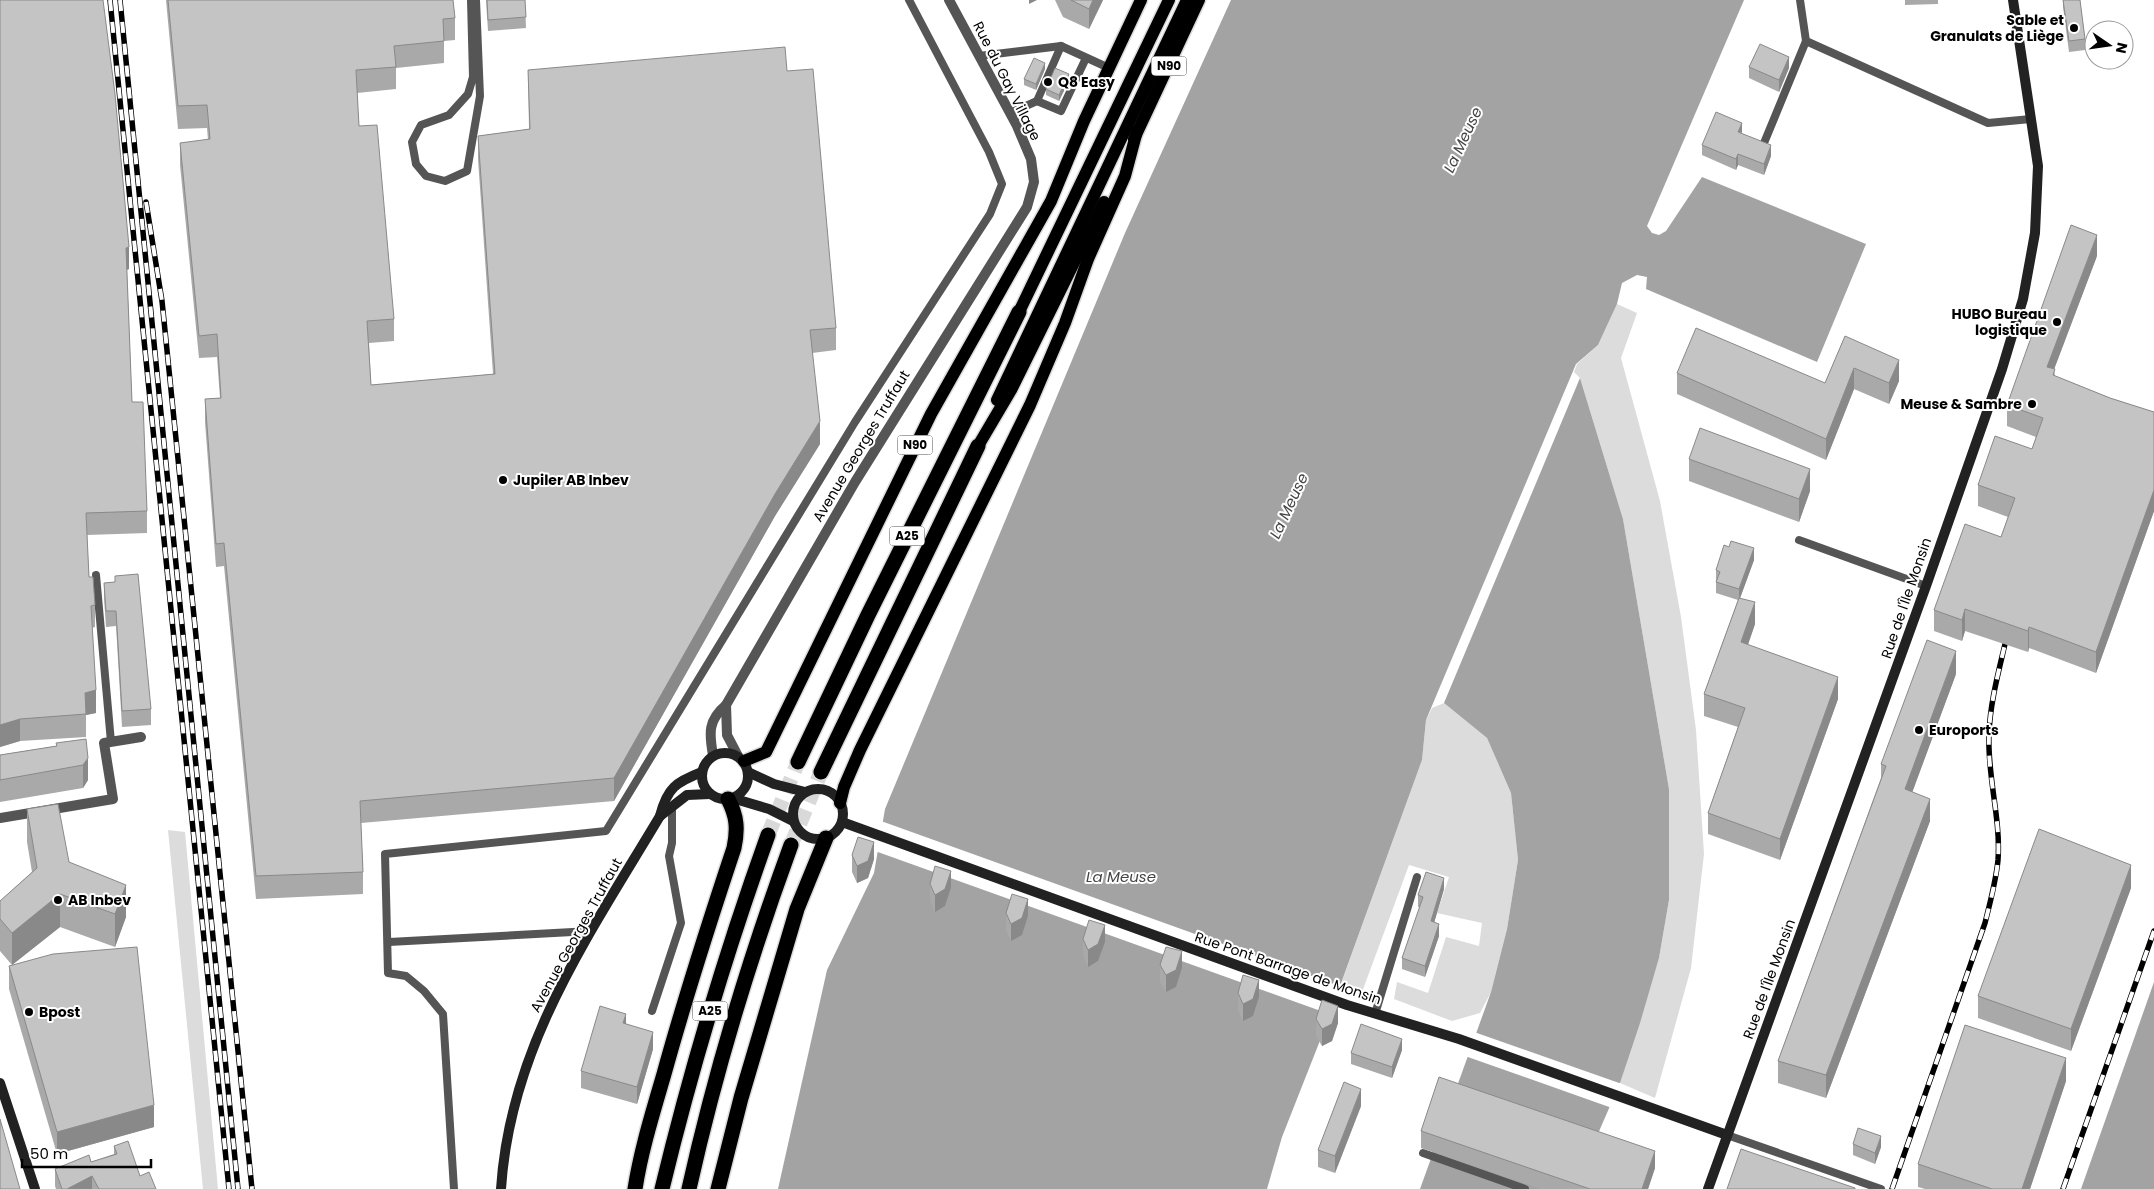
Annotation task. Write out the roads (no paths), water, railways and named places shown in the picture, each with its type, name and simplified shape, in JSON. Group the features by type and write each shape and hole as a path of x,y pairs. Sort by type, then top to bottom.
{"highway":[{"name":"A25","path":"798,762 856,639 1019,312"},
{"name":"A25","path":"821,772 978,446"},
{"path":"635,1189 645,1142 675,1034 736,841 737,819 730,798"},
{"name":"A25","path":"662,1189 683,1102 713,999 768,835"},
{"path":"718,1189 741,1098 797,909 826,838"},
{"name":"A25","path":"689,1189 709,1108 743,989 765,916 791,845"}],"main road":[{"name":"N90","path":"743,763 766,752 930,414 1051,201 1084,121 1141,0"},
{"name":"N90","path":"1019,312 1169,0"},
{"name":"N90","path":"978,446 1040,308 1188,0"},
{"name":"N90","path":"978,446 1011,390 1200,0"},
{"name":"N90","path":"840,803 844,786 860,750 1030,405 1065,323 1088,258 1126,176 1137,131"}],"street":[{"name":"Rue du Gay Village","path":"949,0 1010,113 1031,159 1034,170 1033,188 1027,207"},
{"name":"Rue de l'Île Monsin","path":"1708,1189 1926,586 2002,369 2023,300 2035,233 2038,166 2013,0"},
{"name":"Avenue Georges Truffaut","path":"713,755 711,742 712,722 715,714 726,705 855,482 1027,207"},
{"path":"726,705 727,735 743,763 748,780 743,791 730,798"},
{"path":"0,818 113,800 104,743 141,737"},
{"path":"723,752 743,763 780,785 805,792 822,789 830,792 840,803 842,822 837,830 826,838 807,837 800,833 793,821 769,809 730,798 719,798 710,794 703,783 702,772 705,764 713,755 723,752"},
{"name":"Avenue Georges Truffaut","path":"501,1189 510,1126 528,1058 558,988 660,816 664,798 670,789 702,772"},
{"path":"793,821 794,805 805,792"},
{"name":"Avenue Georges Truffaut","path":"660,816 687,795 710,794"},
{"name":"Rue Pont Barrage de Monsin","path":"842,822 1347,1005 1459,1040 1726,1135"},
{"path":"0,1083 34,1189"}],"lane":[{"path":"470,0 472,77 468,94 449,115 421,125 412,142 416,164 426,176 445,181 467,172 480,96 476,0"},
{"path":"454,1189 443,1014 424,991 406,976 388,973 389,942 385,854 606,831 855,422 990,214 1002,184 989,152 909,0"},
{"path":"1764,143 1806,41 1800,0"},
{"path":"1806,41 1988,123 2031,119"},
{"path":"1010,113 1037,101 1061,46"},
{"path":"979,56 1061,46 1109,68"},
{"path":"1037,101 1061,111 1086,58"},
{"path":"1799,540 1926,586"},
{"path":"96,575 111,742"},
{"path":"652,1012 681,923 669,856 672,843 672,806"},
{"path":"1375,1014 1417,877"},
{"path":"389,942 592,931"},
{"path":"1726,1135 1880,1189"},
{"path":"1423,1153 1525,1189"}],"water":[{"name":"La Meuse","path":"1231,0 1744,0 1647,226 1652,233 1659,235 1666,231 1702,177 1866,244 1817,362 1646,289 1647,277 1637,275 1622,283 1617,304 1598,345 1576,364 1426,720 1422,760 1323,1033 1282,1137 1267,1189 778,1189 827,970 874,873 885,809 1125,233"},
{"path":"1580,378 1623,519 1669,789 1669,900 1659,958 1620,1083 1574,1189 1420,1189 1491,992 1507,929 1518,860 1511,793 1487,738 1444,703"},
{"path":"2154,982 2154,1189 2081,1189"}],"tunnel":[{"path":"768,835 798,762"},
{"path":"791,845 821,772"}],"railway":[{"path":"110,0 229,1189"},
{"path":"120,0 238,1189"},
{"path":"146,202 162,301 252,1189"},
{"path":"1892,1189 1985,923 1994,884 1998,860 1998,828 1990,766 1989,734 1993,700 2005,644"},
{"path":"2063,1189 2154,931"}],"place":[{"name":"Sable et Granulats de Liège","path":"2074,28"},
{"name":"Q8 Easy","path":"1048,82"},
{"name":"HUBO Bureau logistique","path":"2057,322"},
{"name":"Meuse & Sambre","path":"2032,404"},
{"name":"Jupiler AB Inbev","path":"503,480"},
{"name":"Euroports","path":"1919,730"},
{"name":"AB Inbev","path":"58,900"},
{"name":"Bpost","path":"29,1012"}]}
